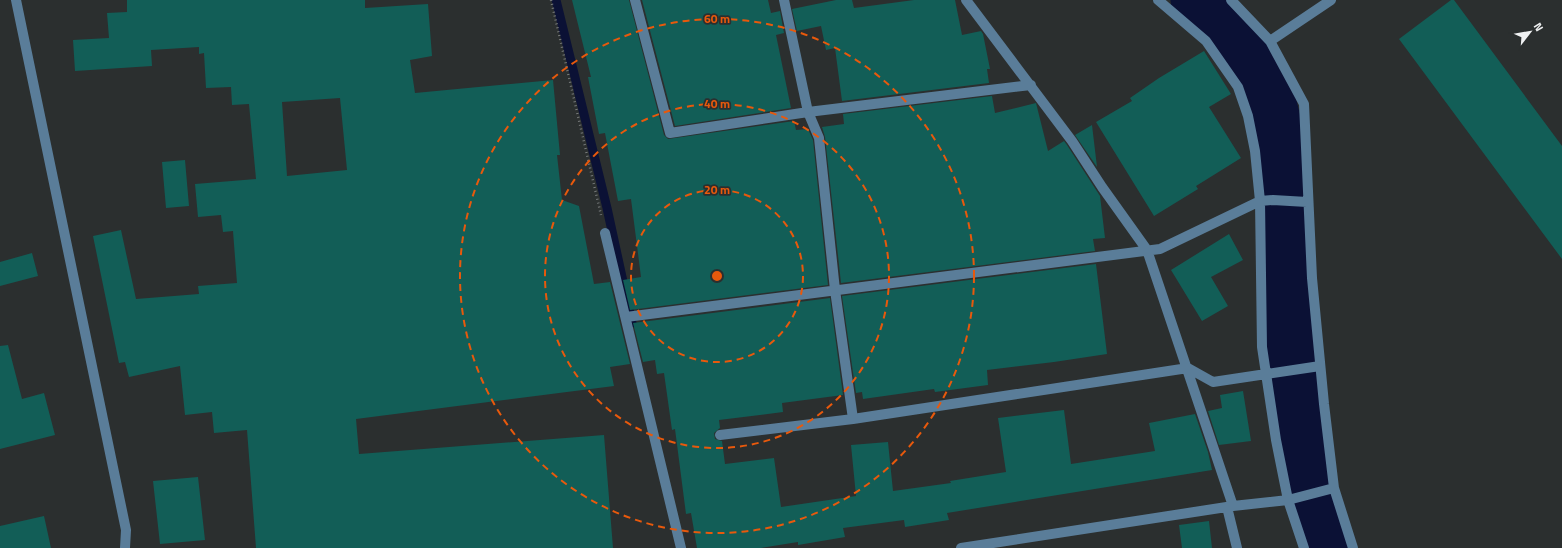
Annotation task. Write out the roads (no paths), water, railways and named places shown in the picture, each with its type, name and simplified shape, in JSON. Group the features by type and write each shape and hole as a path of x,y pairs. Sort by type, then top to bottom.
{"street":[{"path":"16,0 126,530 125,548"},
{"path":"635,0 670,132 808,112 1031,85"},
{"path":"784,0 808,112 819,138 834,290 853,419"},
{"path":"966,0 1031,85 1147,250 1188,368 1230,507 1237,548"},
{"path":"1158,0 1206,41 1238,87 1248,116 1255,151 1260,201 1262,348 1276,440 1288,500 1304,548"},
{"path":"1231,0 1270,41 1304,104 1304,202 1330,489 1353,548"},
{"path":"1270,41 1331,0"},
{"path":"629,317 1160,248 1260,201 1273,200 1304,202"},
{"path":"605,233 629,317 681,548"},
{"path":"720,436 853,419 1188,368 1213,382 1320,366"},
{"path":"961,548 1230,507 1288,500 1330,489"}],"waterway":[{"path":"556,0 607,208 632,323"},
{"path":"1196,0 1223,24 1266,84 1279,135 1283,244 1293,388 1299,434 1328,548"}]}
